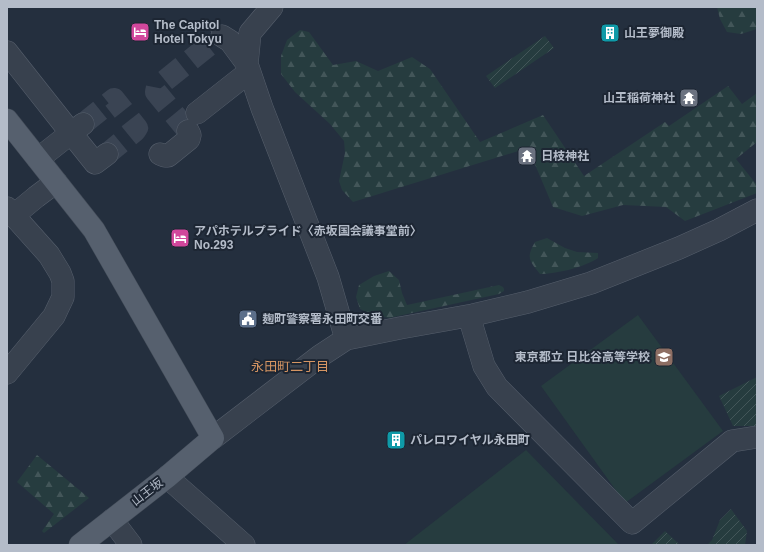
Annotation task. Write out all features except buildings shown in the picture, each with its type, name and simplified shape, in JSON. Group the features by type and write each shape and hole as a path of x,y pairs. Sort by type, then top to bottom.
{"main road":[{"path":"9,127 38,159 94,230 213,438"},
{"name":"山王坂","path":"80,545 167,477 213,438"}],"street":[{"path":"160,154 168,156 189,139 193,122 248,68 250,33 272,7"},
{"path":"222,36 230,41 248,68 328,277 346,338"},
{"path":"7,52 77,128 96,163 107,154"},
{"path":"38,159 77,128"},
{"path":"7,373 54,316 63,297 63,282 60,273 49,255 10,212 36,197 56,182"},
{"path":"213,438 320,356 346,338 469,316 528,302 590,283 679,248 719,230 757,210"},
{"path":"469,316 484,366 497,387 632,523 732,441 757,437"},
{"path":"167,477 244,545"},
{"path":"112,520 131,545"}],"green space":[{"path":"717,7 757,7 757,29 741,34 727,32 720,19"},
{"path":"300,30 309,32 333,65 356,61 378,71 412,57 430,69 480,142 543,115 584,176 665,122 669,126 728,86 742,104 757,93 757,142 736,159 757,185 757,193 685,221 666,207 623,205 582,216 553,207 528,148 353,202 342,190 339,181 345,153 344,141 330,124 295,92 281,74 281,56 287,40"},
{"path":"545,36 554,48 495,88 486,76"},
{"path":"547,238 565,248 577,252 598,253 598,258 570,269 554,273 540,274 531,262 530,252 535,242"},
{"path":"389,271 399,280 407,305 499,285 503,287 504,291 499,294 389,318 373,315 360,309 356,297 359,285 374,276"},
{"path":"638,315 723,431 625,503 541,386"},
{"path":"757,377 757,426 733,426 719,396"},
{"path":"526,450 619,545 404,545"},
{"path":"37,455 89,498 44,533 42,531 54,514 17,482"},
{"path":"731,509 747,531 745,545 707,545 712,540 720,520"},
{"path":"665,531 680,545 651,545"}],"tunnel":[{"path":"188,131 156,92 157,87 222,36"},
{"path":"83,124 114,99 137,128 107,154"}],"place":[{"name":"The Capitol Hotel Tokyu","path":"140,32"},
{"name":"山王夢御殿","path":"610,33"},
{"name":"山王稲荷神社","path":"689,98"},
{"name":"日枝神社","path":"527,156"},
{"name":"アパホテルプライド〈赤坂国会議事堂前〉 No.293","path":"180,238"},
{"name":"麹町警察署永田町交番","path":"248,319"},
{"name":"東京都立 日比谷高等学校","path":"664,357"},
{"name":"パレロワイヤル永田町","path":"396,440"}],"district":[{"name":"永田町二丁目","path":"290,366"}]}
